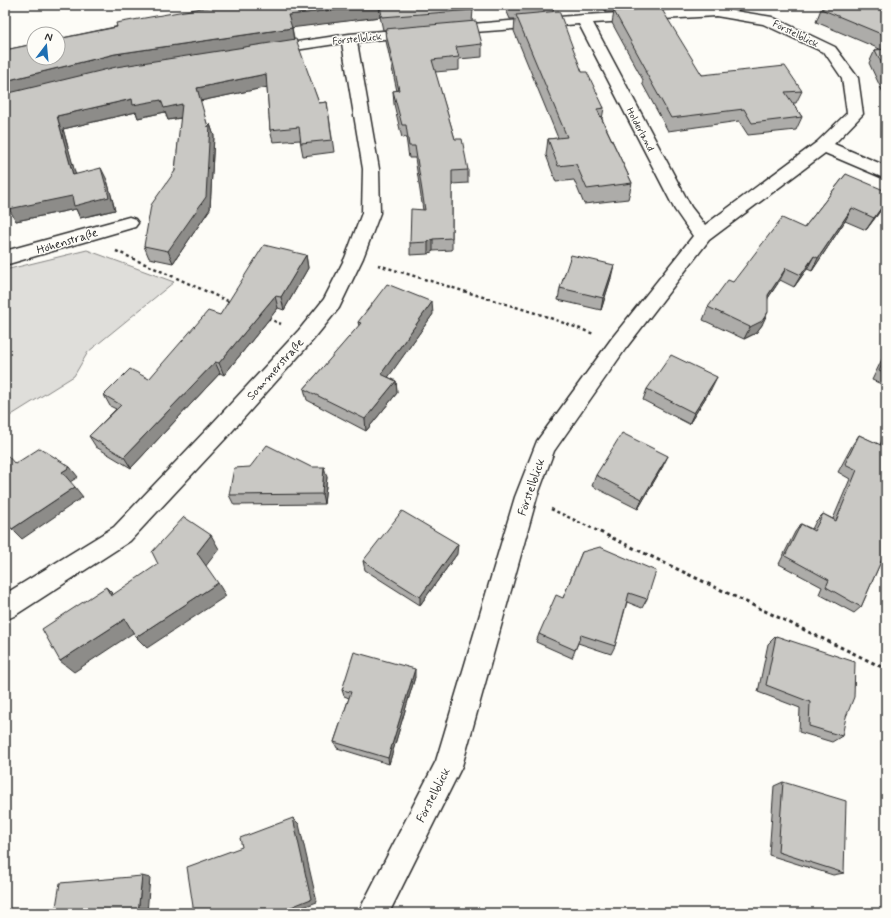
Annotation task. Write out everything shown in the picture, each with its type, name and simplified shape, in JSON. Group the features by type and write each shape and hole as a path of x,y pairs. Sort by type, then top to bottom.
{"street":[{"name":"Förstelblick","path":"250,53 349,38 584,19 716,12 767,20 830,50 850,78 855,114 823,146 703,236 619,343 545,447 526,498 448,766 373,913"},
{"name":"Holderland","path":"584,19 684,210 703,236"},
{"name":"Sommerstraße","path":"5,608 122,534 218,432 306,335 332,303 354,258 370,212 371,169 349,38"},
{"path":"823,146 886,173"},
{"name":"Höhenstraße","path":"5,258 129,223"}],"path":[{"path":"83,236 234,303"},
{"path":"354,258 542,315 619,343"},
{"path":"262,316 306,335"},
{"path":"526,498 886,669"}],"shaded area":[{"path":"87,250 174,282 88,352 74,376 5,419 5,270"}],"building":[{"path":"219,5 376,5 288,15 292,28 115,54 5,81 5,50 26,46 26,66 66,66 66,37 117,27 116,23"},
{"path":"380,5 471,5 473,10 382,17"},
{"path":"510,5 535,5 511,7"},
{"path":"831,5 876,5 884,9 886,8 886,36 821,9"},
{"path":"661,8 702,75 785,66 802,91 785,92 802,117 752,123 744,109 671,118 614,11"},
{"path":"559,11 582,72 587,72 604,108 597,109 632,183 587,189 576,164 558,166 548,139 567,137 516,15"},
{"path":"476,21 482,44 456,47 459,57 432,60 455,139 462,139 468,170 452,171 452,238 433,239 428,242 410,243 411,209 425,210 415,146 409,146 406,125 402,125 393,91 399,90 385,29"},
{"path":"296,39 319,103 327,102 332,140 301,143 299,127 270,130 266,74 197,88 208,127 210,124 206,197 168,251 144,246 151,205 175,171 182,104 164,108 161,100 133,105 132,99 57,116 73,175 101,168 109,197 74,206 72,196 9,209 5,189 5,94 116,67"},
{"path":"886,49 886,72 875,50"},
{"path":"846,174 886,191 886,201 874,218 852,208 818,258 814,256 801,275 786,268 768,295 768,312 762,321 750,327 708,307 728,280 733,282 782,218 804,228"},
{"path":"264,245 306,255 281,297 275,296 219,363 215,362 124,457 89,436 121,405 104,395 130,369 149,379 208,311 220,315"},
{"path":"571,255 614,265 603,298 560,288"},
{"path":"387,284 432,302 381,374 396,381 365,419 304,389 361,323 358,322"},
{"path":"671,355 717,377 694,413 647,389"},
{"path":"886,356 886,374 879,371"},
{"path":"622,433 668,456 642,499 596,475"},
{"path":"859,435 883,446 886,439 886,550 861,607 826,587 829,580 785,556 801,524 814,531 823,514 836,521 857,470 845,464"},
{"path":"267,445 311,467 324,467 322,494 229,495 234,468 250,467"},
{"path":"40,448 70,467 62,472 75,487 12,529 5,521 5,455 6,454 15,464"},
{"path":"402,511 458,544 420,597 363,561"},
{"path":"184,517 211,535 197,553 218,583 136,637 125,619 60,661 42,629 106,587 111,596 158,564 152,552"},
{"path":"600,547 656,571 647,599 629,593 615,646 581,635 575,650 539,634 556,595 563,598 582,552"},
{"path":"776,636 855,662 854,697 846,717 842,736 809,726 810,702 766,685"},
{"path":"354,652 415,669 388,758 334,742 351,692 342,690"},
{"path":"783,782 846,801 844,873 778,852"},
{"path":"293,818 311,899 276,913 194,913 187,867 242,847 240,838"},
{"path":"142,876 138,913 55,913 60,883"}]}
